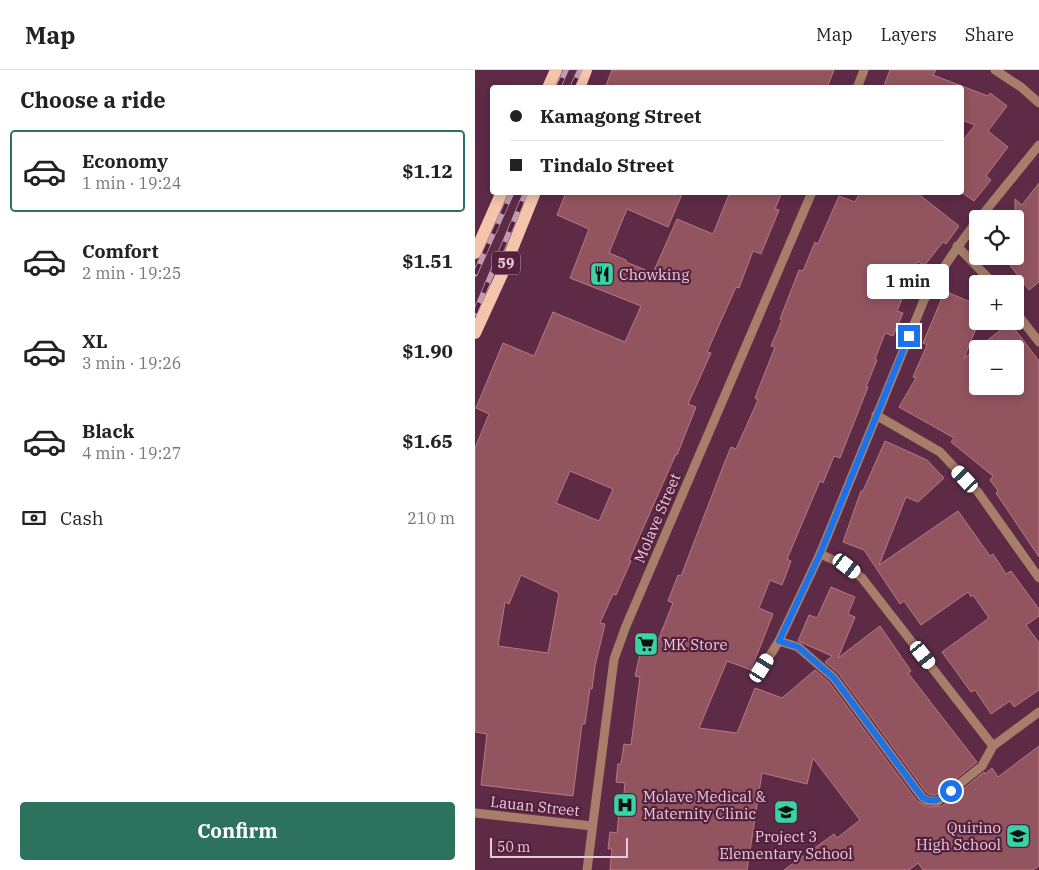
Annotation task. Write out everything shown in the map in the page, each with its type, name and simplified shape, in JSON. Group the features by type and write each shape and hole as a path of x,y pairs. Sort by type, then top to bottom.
{"main road":[{"path":"549,85 555,70"},
{"path":"580,85 586,70"},
{"name":"59","path":"475,253 500,195"},
{"name":"59","path":"475,332 502,274 534,195"}],"street":[{"path":"858,85 864,70"},
{"path":"995,70 1021,87 1039,102"},
{"path":"986,210 1039,146"},
{"name":"Molave Street","path":"587,870 614,659 626,626 811,195"},
{"path":"762,668 779,641 820,554 924,300 934,281 969,231"},
{"path":"957,246 985,275"},
{"path":"1024,323 1039,342"},
{"path":"877,414 940,452 978,492 1039,578"},
{"path":"820,554 847,566 862,578 993,746"},
{"path":"779,641 798,647 834,678 922,797 928,801 938,801 977,770 985,762 993,746 1039,712"},
{"name":"Lauan Street","path":"475,813 592,826"}],"building":[{"path":"612,70 834,70 828,85 606,85"},
{"path":"890,70 936,70 933,75 959,85 884,85"},
{"path":"964,87 988,96 990,93 1007,106 988,131 1008,147 986,176 991,180 974,201 964,194 964,139 975,125 964,121"},
{"path":"1039,183 1039,282 1029,290 1024,283 1024,275 1018,275 1010,265 1024,265 1024,210 1015,210 1015,199 1022,205"},
{"path":"565,195 682,195 668,227 627,209 609,253 653,273 677,219 713,234 729,195 781,195 775,209 779,210 761,254 753,251 739,288 736,287 707,352 711,353 688,404 696,407 677,455 629,560 631,561 616,595 613,594 600,623 605,624 595,666 592,689 590,688 585,724 582,724 573,796 481,785 487,734 475,732 475,448 489,414 476,408 503,343 534,356 553,312 625,342 641,306 570,278 589,229 557,215","holes":["570,471 613,489 599,521 556,503","521,575 559,593 548,653 498,646 505,602 509,604"]},
{"path":"858,195 920,195 959,226 946,244 943,242 924,266 918,261 897,311 903,313 893,336 885,333 866,387 868,387 840,458 834,456 823,483 820,481 787,559 791,561 782,585 770,580 759,608 773,614 751,670 727,661 699,728 737,733 755,688 782,698 815,670 829,682 917,801 928,807 942,806 984,772 985,774 992,768 998,777 1039,746 1039,866 1033,870 923,870 918,863 909,870 784,870 834,834 837,838 860,820 813,758 807,784 762,773 747,870 610,870 612,849 608,849 610,832 617,833 619,813 622,813 625,783 616,782 618,764 621,764 624,744 631,745 640,677 635,676 641,650 653,653 673,603 668,601 678,575 681,576 731,447 736,449 758,400 755,398 775,347 771,346 799,270 803,271 815,242 818,244 839,196 855,202"},
{"path":"945,291 969,302 969,330 975,330 971,340 969,340 969,346 964,358 969,354 969,395 1024,395 1024,341 1039,361 1039,557 996,493 998,491 990,480 993,476 951,442 954,438 899,407 916,378 913,377 927,345 923,343"},
{"path":"1001,330 1015,330 1023,340 988,340"},
{"path":"885,441 927,460 944,478 918,502 906,497 879,565 958,511 990,556 993,554 1006,574 1011,571 1039,609 1039,616 1026,625 1039,643 1039,690 1014,707 1010,701 991,714 975,690 971,692 942,652 989,618 973,595 971,597 968,592 921,625 904,601 900,604 864,550 843,542 861,491 863,491"},
{"path":"831,587 855,597 848,614 855,617 838,658 880,626 911,671 908,673 977,762 936,795 930,795 926,792 839,674 825,662 832,656 798,641 809,615 817,618"}],"railway":[{"path":"559,85 566,70"},
{"path":"573,85 580,70"},
{"path":"475,274 511,195"},
{"path":"475,313 525,195"}],"place":[{"name":"Chowking","path":"602,274"},
{"name":"MK Store","path":"646,644"},
{"name":"Molave Medical & Maternity Clinic","path":"625,805"},
{"name":"Project 3 Elementary School","path":"786,812"},
{"name":"Quirino High School","path":"1018,836"}],"route":[{"path":"909,336 820,554 779,641 798,647 834,678 922,797 928,801 938,801 951,791"}]}
